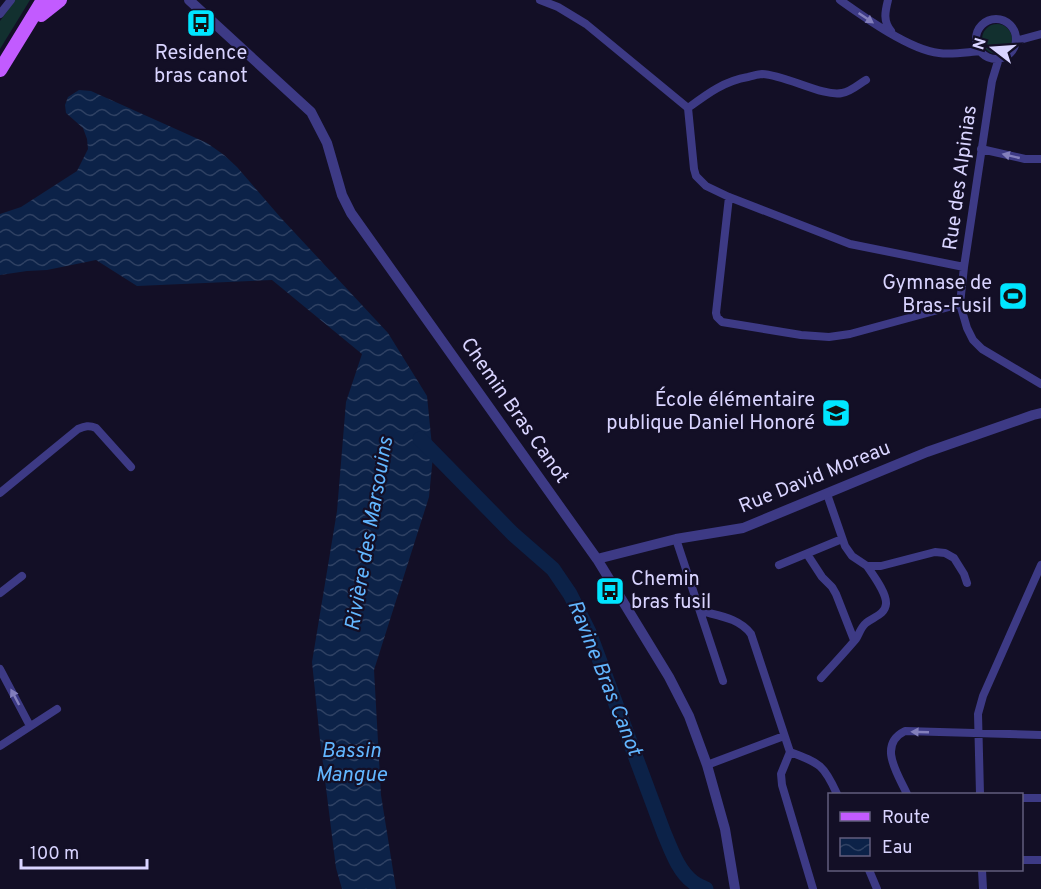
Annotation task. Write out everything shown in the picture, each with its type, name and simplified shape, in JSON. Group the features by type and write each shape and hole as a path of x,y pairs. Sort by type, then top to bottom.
{"main road":[{"path":"0,70 43,0"},
{"path":"15,46 52,0"},
{"path":"41,15 60,0"}],"street":[{"path":"543,0 586,24 688,108 694,169 696,176 706,186 857,247 964,267"},
{"path":"840,0 893,34 922,50 936,53 984,54 993,58 1008,55 1012,51 1015,36 1007,22 996,19 984,23 977,39 984,54"},
{"path":"888,0 884,18 893,34"},
{"path":"0,14 9,1"},
{"name":"Chemin Bras Canot","path":"193,1 310,112 327,143 342,195 351,213 597,559 669,677 689,716 707,765 725,829 735,889"},
{"path":"1015,36 1041,34"},
{"path":"960,52 977,39"},
{"name":"Rue des Alpinias","path":"984,54 992,81"},
{"name":"Rue des Alpinias","path":"999,58 992,81 981,149 960,304 966,328 982,349 1041,384"},
{"path":"688,108 728,81 762,74 789,79 839,94 845,93 866,80"},
{"path":"981,149 1025,159 1041,159"},
{"path":"729,197 716,314 722,322 801,335 829,337 850,334 960,304"},
{"name":"Rue David Moreau","path":"597,559 676,539 743,528 924,453 1041,413"},
{"path":"0,493 84,426 96,428 131,467"},
{"path":"822,678 865,624 877,617 885,607 886,601 876,579 867,567 852,556 842,539 826,494"},
{"path":"676,539 723,681"},
{"path":"779,565 842,539"},
{"path":"867,567 881,566 935,552 945,553 954,558 967,583"},
{"path":"807,554 836,594 854,640"},
{"path":"980,793 978,714 983,696 1041,565"},
{"path":"0,593 22,576"},
{"path":"701,611 730,618 742,624 751,634 790,752 781,774 782,785 813,889"},
{"path":"0,669 30,726"},
{"path":"0,746 57,709"},
{"path":"906,793 890,755 893,740 905,731 1041,735"},
{"path":"707,765 784,736"},
{"path":"790,752 820,765 829,777 836,793"},
{"path":"1023,798 1041,798"},
{"path":"1023,860 1041,860"},
{"path":"869,871 877,889"},
{"path":"982,871 983,889"}],"green space":[{"path":"15,0 30,0 0,49 0,21"},
{"path":"997,24 1008,28 1012,39 1008,50 997,54 986,50 982,39 986,28"}],"water":[{"path":"79,90 91,91 207,143 224,155 388,333 427,396 433,456 429,497 374,670 381,795 396,889 342,889 336,868 312,662 337,511 346,402 362,354 272,280 137,286 96,260 47,270 0,275 0,214 21,207 77,171 88,149 83,128 66,113 65,105 68,97"}],"waterway":[{"name":"Ravine Bras Canot","path":"420,439 513,534 553,569 570,594 589,632 672,853 688,877 706,889"}],"place":[{"name":"Residence bras canot","path":"201,23"},
{"name":"Gymnase de Bras-Fusil","path":"1013,296"},
{"name":"École élémentaire publique Daniel Honoré","path":"836,413"},
{"name":"Chemin bras fusil","path":"610,591"}],"water label":[{"name":"Rivière des Marsouins","path":"370,534"},
{"name":"Bassin Mangue","path":"351,763"}]}
